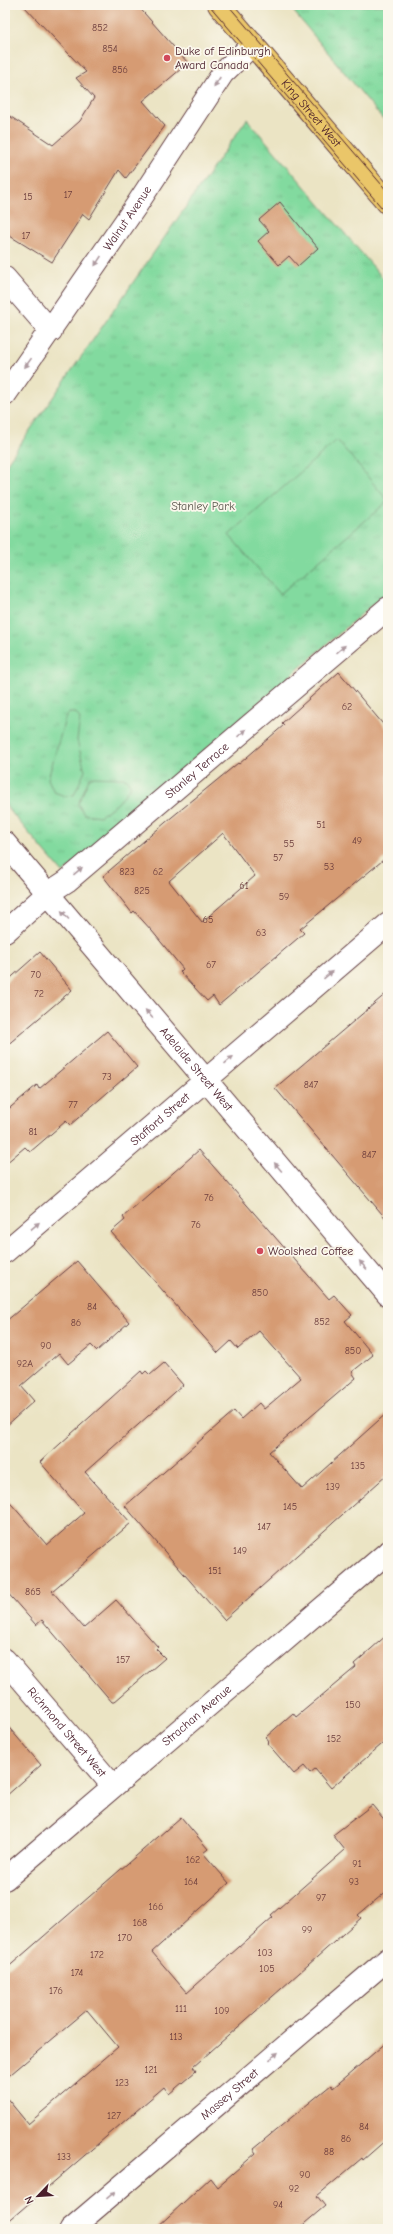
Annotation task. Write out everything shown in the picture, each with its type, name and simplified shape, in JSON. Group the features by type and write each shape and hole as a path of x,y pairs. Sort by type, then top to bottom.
{"main road":[{"name":"King Street West","path":"219,5 388,203"}],"street":[{"name":"Walnut Avenue","path":"5,395 51,331 223,74 253,44"},
{"path":"5,278 51,331"},
{"name":"Stanley Terrace","path":"5,932 47,894 73,876 388,608"},
{"name":"Adelaide Street West","path":"5,843 388,1295"},
{"name":"Stafford Street","path":"5,1252 388,924"},
{"name":"Strachan Avenue","path":"5,1879 388,1552"},
{"name":"Richmond Street West","path":"5,1660 113,1786"},
{"name":"Massey Street","path":"76,2224 388,1959"}],"green space":[{"path":"289,5 388,5 388,125 290,7"},
{"name":"Stanley Park","path":"247,119 388,284 388,591 63,873 5,805 5,466"},
{"path":"337,440 388,501 280,594 229,535"},
{"path":"69,713 76,713 80,719 77,740 85,771 74,795 65,796 54,792 48,779 65,719"},
{"path":"90,777 126,778 131,786 118,803 100,816 84,814 78,804"}],"building":[{"path":"23,5 137,5 188,63 143,101 165,126 126,178 119,170 89,219 83,214 52,262 5,233 5,113 53,145 80,121 94,98 76,78 86,72"},
{"path":"280,202 318,248 298,266 289,256 279,265 258,241 269,231 259,220"},
{"path":"339,672 388,730 388,856 300,929 304,933 219,1005 213,996 207,1001 180,972 183,969 134,911 132,913 103,876 172,817 238,763 239,764 284,725 282,723","holes":["223,833 255,876 202,922 169,881"]},
{"path":"40,952 72,990 5,1047 5,983"},
{"path":"388,992 388,1221 275,1088"},
{"path":"107,1031 137,1067 70,1125 66,1121 30,1152 25,1147 5,1164 5,1112 37,1085 39,1089"},
{"path":"199,1150 329,1299 334,1295 352,1315 345,1321 373,1355 352,1372 356,1378 269,1452 302,1489 388,1412 388,1474 224,1620 125,1506 234,1411 241,1419 259,1403 264,1409 301,1378 259,1331 238,1349 231,1341 218,1353 111,1232 125,1220 123,1217"},
{"path":"77,1261 129,1322 97,1351 91,1345 68,1364 59,1353 21,1386 34,1401 5,1427 5,1322"},
{"path":"164,1363 183,1385 85,1472 131,1523 52,1591 84,1628 116,1600 158,1647 156,1649 165,1658 114,1702 112,1702 42,1620 36,1625 5,1590 5,1497 47,1545 84,1513 40,1462 141,1371 143,1374 146,1371 150,1375"},
{"path":"388,1634 388,1739 331,1788 315,1769 310,1773 304,1766 294,1774 267,1743 269,1741 266,1737 293,1713 296,1717 356,1667 354,1664"},
{"path":"5,1723 41,1765 5,1797"},
{"path":"372,1805 388,1824 388,1890 358,1915 361,1918 193,2067 196,2071 169,2094 164,2087 5,2224 5,2096 28,2124 118,2047 87,2010 5,2079 5,1970 181,1817 208,1849 203,1853 229,1883 152,1952 187,1993 273,1917 271,1915 345,1850 333,1835"},
{"path":"388,2041 388,2138 363,2160 362,2158 317,2196 325,2206 298,2229 155,2229 210,2178 217,2187 256,2153 253,2149 331,2085 333,2088"}],"tram line":[{"path":"209,5 388,215"},
{"path":"228,5 388,192"}],"place":[{"name":"Duke of Edinburgh Award Canada","path":"167,58"},
{"name":"Woolshed Coffee","path":"260,1251"}]}
